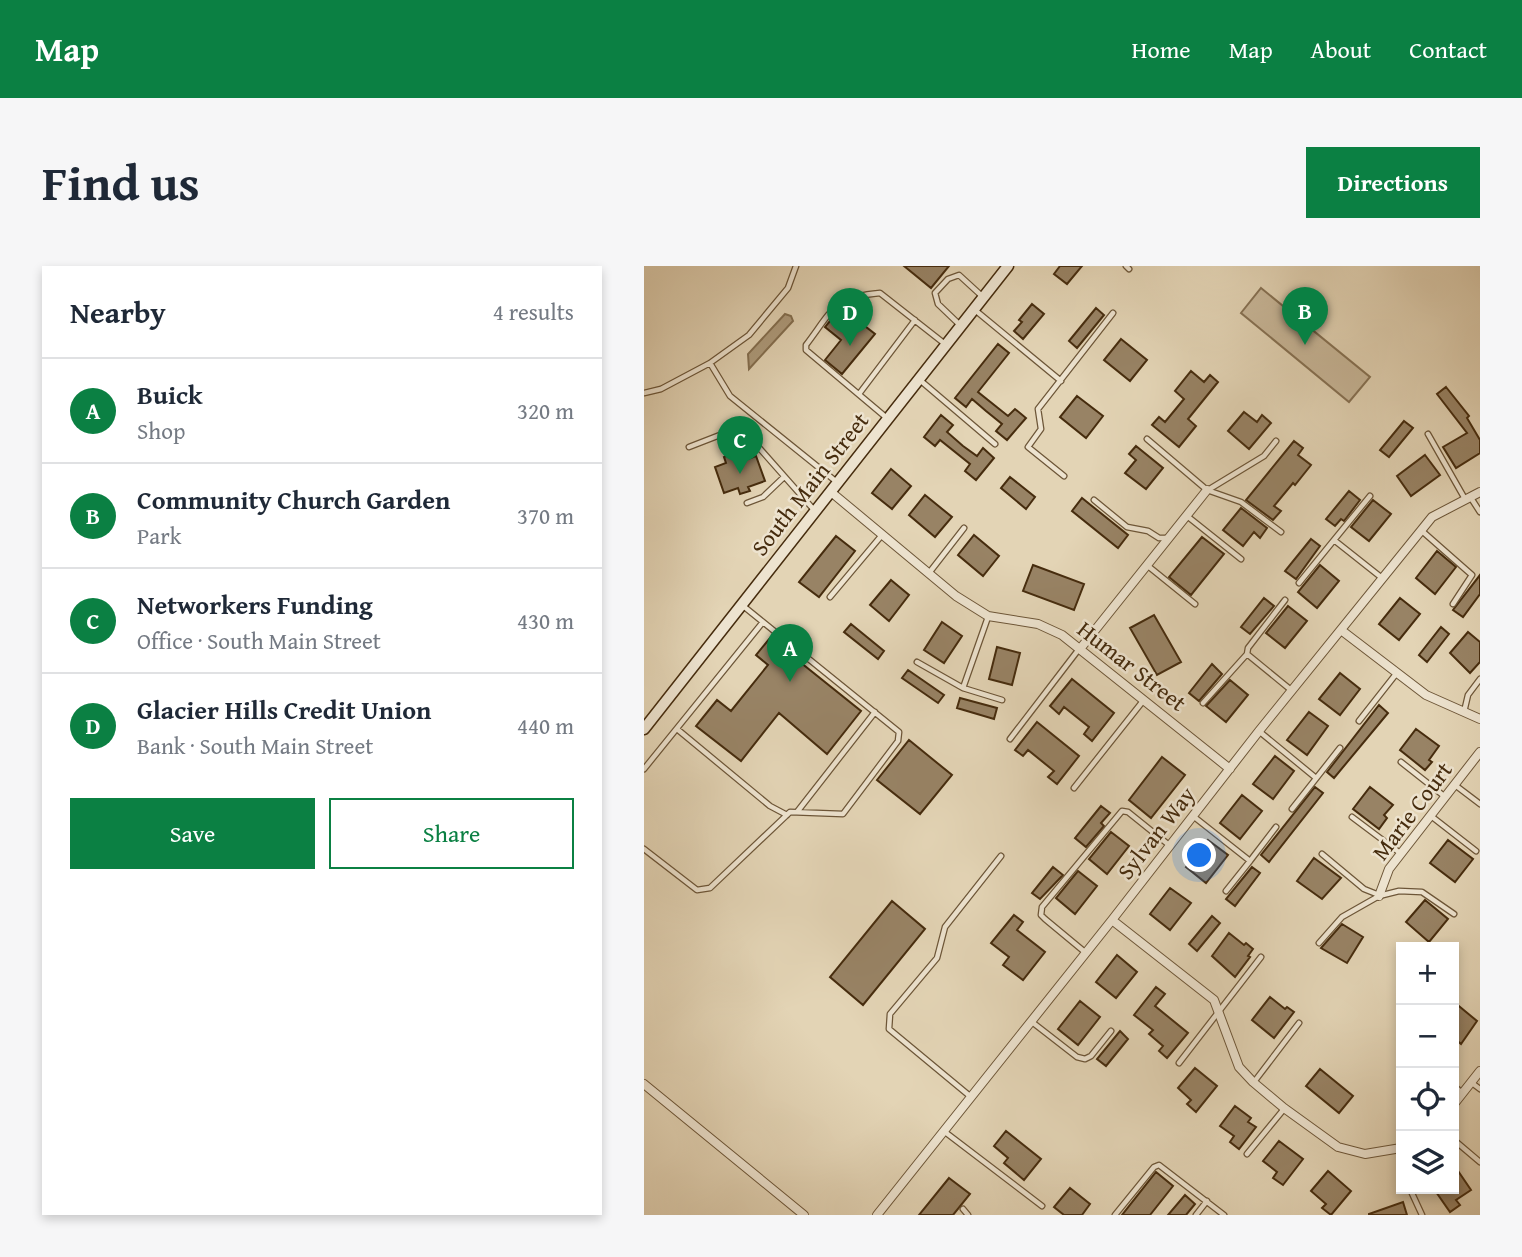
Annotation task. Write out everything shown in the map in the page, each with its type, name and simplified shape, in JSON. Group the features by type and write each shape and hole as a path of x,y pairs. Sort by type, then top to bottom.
{"main road":[{"name":"South Main Street","path":"644,729 1008,266"}],"street":[{"path":"1080,649 1207,490"},
{"name":"Humar Street","path":"831,492 956,596 988,616 1050,629 1080,649 1230,769"},
{"name":"Sylvan Way","path":"877,1215 1112,920 1192,815 1432,517 1480,492"},
{"path":"1341,630 1426,695 1480,719"},
{"name":"Marie Court","path":"1380,896 1389,869 1480,752"},
{"path":"1112,920 1214,1000 1239,1067 1284,1108 1338,1147 1365,1154 1396,1149"},
{"path":"1459,1097 1480,1071"},
{"path":"644,1084 804,1215"}],"lane":[{"path":"644,393 661,389 709,363 749,335 788,288 796,266"},
{"path":"961,326 938,304 935,293 948,279 959,275 984,298"},
{"path":"888,419 806,350 806,345 838,303 856,295 880,293 946,345"},
{"path":"974,310 1061,380"},
{"path":"1064,476 1028,447 1041,429 1038,409 1113,313"},
{"path":"859,394 915,320"},
{"path":"709,363 730,396 838,483"},
{"path":"919,379 995,444"},
{"path":"689,446 738,428 754,442 816,512"},
{"path":"1428,434 1468,499 1480,512"},
{"path":"1147,439 1207,490 1241,502 1281,532"},
{"path":"1207,490 1264,456 1276,441"},
{"path":"747,503 763,497 784,477"},
{"path":"1299,583 1370,496"},
{"path":"1094,500 1127,527 1148,531 1159,538 1170,538"},
{"path":"1187,516 1241,558"},
{"path":"928,573 964,528"},
{"path":"1422,530 1472,575 1453,604"},
{"path":"830,597 882,535"},
{"path":"1334,540 1383,578"},
{"path":"1148,566 1195,604"},
{"path":"1203,703 1247,654 1248,648 1284,600"},
{"path":"644,849 697,890 710,888 790,812 843,814 898,741 900,732 741,605"},
{"path":"962,688 988,616"},
{"path":"644,769 763,622"},
{"path":"1010,739 1080,649"},
{"path":"1247,654 1292,691"},
{"path":"917,662 962,688 1002,700"},
{"path":"1359,721 1397,673"},
{"path":"1464,712 1468,695 1480,679"},
{"path":"1074,788 1144,700"},
{"path":"796,812 874,712"},
{"path":"677,729 771,806 787,815"},
{"path":"1259,731 1316,778"},
{"path":"1292,809 1340,748"},
{"path":"1401,762 1445,797"},
{"path":"1455,784 1480,804"},
{"path":"1086,953 1041,915 1042,907 1122,811 1128,812 1170,845"},
{"path":"1192,815 1250,861"},
{"path":"1430,816 1476,851"},
{"path":"1352,817 1401,854"},
{"path":"1226,891 1276,827"},
{"path":"1322,854 1364,889 1380,896"},
{"path":"971,1097 889,1029 890,1014 937,958 945,927 1001,856"},
{"path":"1318,943 1342,917 1380,896 1399,891 1422,892 1454,914"},
{"path":"1179,1063 1261,957"},
{"path":"1032,1021 1077,1057 1085,1059 1091,1056 1111,1031"},
{"path":"1253,1082 1299,1023"},
{"path":"1471,1082 1480,1089"},
{"path":"1247,1154 1284,1108"},
{"path":"944,1131 1042,1206"},
{"path":"1459,1144 1480,1162"},
{"path":"1115,1215 1154,1167 1159,1165 1224,1215"},
{"path":"1412,1194 1422,1215"},
{"path":"1196,1215 1207,1201"},
{"path":"963,1209 968,1215"}],"shaded area":[{"path":"1261,288 1370,377 1349,402 1241,313"},
{"path":"785,314 791,316 793,321 749,369 748,354"}],"building":[{"path":"904,266 949,266 931,288"},
{"path":"1060,266 1082,266 1067,284 1054,274"},
{"path":"1032,304 1044,314 1023,339 1014,331"},
{"path":"1096,308 1104,315 1077,348 1069,341"},
{"path":"834,316 850,330 857,320 875,334 842,374 825,360 841,340 825,327"},
{"path":"1121,339 1147,360 1130,381 1104,360"},
{"path":"998,344 1009,353 978,392 1008,416 1015,409 1026,418 1007,440 996,431 1002,424 972,399 966,407 955,398"},
{"path":"1191,371 1204,382 1210,375 1218,382 1188,419 1196,426 1179,447 1152,425 1159,417 1165,422 1184,399 1175,391"},
{"path":"1446,387 1469,416 1467,418 1480,440 1480,453 1456,468 1443,447 1467,433 1437,394"},
{"path":"1077,396 1103,416 1086,438 1060,417"},
{"path":"1244,412 1257,422 1262,415 1271,423 1249,449 1228,431"},
{"path":"941,415 953,425 947,432 963,446 977,456 983,448 994,458 976,480 965,471 970,464 940,440 935,446 924,437"},
{"path":"1404,421 1413,428 1389,457 1380,450"},
{"path":"1294,441 1303,448 1298,455 1311,465 1274,506 1281,511 1273,520 1246,500"},
{"path":"1136,446 1163,468 1146,489 1125,473 1136,460 1129,454"},
{"path":"744,449 748,459 756,456 765,481 748,487 750,491 740,494 738,488 724,493 715,467 726,463 724,457"},
{"path":"1425,455 1440,475 1411,496 1397,476"},
{"path":"891,469 911,486 892,509 872,493"},
{"path":"1010,477 1035,497 1026,509 1001,488"},
{"path":"1349,491 1360,500 1344,521 1341,519 1335,526 1326,519"},
{"path":"925,495 952,517 935,537 909,515"},
{"path":"1082,498 1128,535 1118,548 1072,511"},
{"path":"1373,500 1391,514 1369,541 1351,527"},
{"path":"1241,508 1267,528 1260,538 1254,532 1243,546 1223,530"},
{"path":"974,535 999,556 983,576 958,555"},
{"path":"836,536 855,551 819,597 799,582"},
{"path":"1202,537 1224,554 1191,595 1169,577"},
{"path":"1311,539 1320,546 1296,579 1285,571"},
{"path":"1437,551 1456,567 1435,594 1416,578"},
{"path":"1033,565 1084,584 1074,610 1023,591"},
{"path":"1320,565 1339,581 1317,608 1298,592"},
{"path":"1480,575 1480,594 1463,617 1453,610"},
{"path":"891,580 909,595 889,621 870,605"},
{"path":"1264,598 1274,606 1250,634 1241,627"},
{"path":"1400,598 1420,614 1399,640 1379,624"},
{"path":"1288,606 1307,621 1285,648 1266,633"},
{"path":"1154,615 1181,662 1157,675 1130,628"},
{"path":"942,622 962,636 944,663 924,650"},
{"path":"851,624 884,651 878,659 844,632"},
{"path":"1441,627 1449,634 1427,662 1419,655"},
{"path":"1468,632 1480,642 1480,662 1470,673 1450,653"},
{"path":"770,638 861,711 827,754 779,713 741,761 696,726 717,700 731,711 768,665 756,655"},
{"path":"997,647 1020,653 1012,685 989,679"},
{"path":"1212,664 1222,674 1199,701 1189,693"},
{"path":"908,670 944,695 938,703 902,678"},
{"path":"1340,673 1360,689 1340,715 1319,699"},
{"path":"1072,679 1114,713 1092,741 1084,734 1089,727 1064,707 1059,714 1050,706"},
{"path":"1230,680 1248,695 1226,722 1206,706"},
{"path":"960,698 997,708 994,719 957,708"},
{"path":"1379,705 1388,713 1334,778 1327,772"},
{"path":"1309,712 1328,726 1307,755 1287,740"},
{"path":"1037,722 1079,756 1057,784 1048,777 1054,771 1028,750 1023,756 1015,750"},
{"path":"1416,729 1439,746 1425,770 1400,750"},
{"path":"909,740 952,775 920,814 877,780"},
{"path":"1275,756 1294,771 1273,799 1253,784"},
{"path":"1162,757 1185,775 1151,818 1129,800"},
{"path":"1315,787 1323,793 1269,862 1261,855"},
{"path":"1370,787 1393,805 1384,815 1387,818 1379,829 1353,809"},
{"path":"1242,795 1262,811 1240,839 1220,823"},
{"path":"1101,806 1110,813 1101,823 1104,826 1086,847 1075,838"},
{"path":"1111,832 1129,846 1107,874 1089,859"},
{"path":"1208,840 1228,855 1206,883 1186,867"},
{"path":"1448,840 1473,859 1455,882 1430,863"},
{"path":"1314,858 1341,878 1322,899 1297,881"},
{"path":"1053,867 1063,875 1040,899 1032,893"},
{"path":"1252,867 1260,873 1235,906 1226,899"},
{"path":"1078,871 1097,886 1075,914 1056,898"},
{"path":"1170,888 1191,903 1170,930 1150,914"},
{"path":"1425,900 1448,919 1429,942 1406,922"},
{"path":"892,901 925,929 863,1005 830,977"},
{"path":"1014,915 1023,922 1017,930 1045,952 1023,980 1003,965 1009,957 991,943"},
{"path":"1212,916 1220,923 1197,951 1189,944"},
{"path":"1342,924 1363,937 1347,963 1321,948"},
{"path":"1229,933 1253,949 1235,977 1212,956"},
{"path":"1117,955 1137,972 1116,998 1096,982"},
{"path":"1156,987 1165,994 1155,1006 1188,1033 1167,1058 1159,1051 1163,1046 1149,1034 1153,1030 1134,1015"},
{"path":"1270,997 1285,1009 1287,1007 1294,1012 1274,1038 1252,1020"},
{"path":"1080,1001 1100,1017 1078,1045 1058,1029"},
{"path":"1459,1006 1477,1021 1461,1044 1459,1042"},
{"path":"1120,1031 1128,1039 1106,1066 1097,1059"},
{"path":"1195,1068 1217,1086 1196,1112 1187,1104 1191,1100 1178,1088"},
{"path":"1320,1069 1353,1096 1339,1113 1306,1086"},
{"path":"1235,1106 1251,1118 1248,1122 1256,1127 1239,1149 1230,1142 1234,1136 1220,1126"},
{"path":"1006,1131 1041,1159 1024,1180 1004,1163 1008,1158 994,1146"},
{"path":"1279,1141 1303,1159 1283,1185 1273,1178 1277,1172 1263,1161"},
{"path":"1328,1171 1351,1191 1331,1215 1322,1208 1326,1204 1311,1191"},
{"path":"1156,1172 1173,1186 1150,1215 1122,1215"},
{"path":"1459,1172 1471,1190 1456,1200 1460,1205 1450,1212 1437,1194 1459,1194"},
{"path":"949,1178 970,1194 953,1215 919,1215"},
{"path":"1070,1188 1090,1204 1082,1215 1064,1215 1054,1207"},
{"path":"1185,1195 1195,1204 1186,1215 1168,1215"},
{"path":"1403,1202 1407,1215 1369,1215 1369,1214"}],"place":[{"name":"Community Church Garden","path":"1305,345"},
{"name":"Glacier Hills Credit Union","path":"850,346"},
{"name":"Networkers Funding","path":"740,474"},
{"name":"Buick","path":"790,682"}]}
